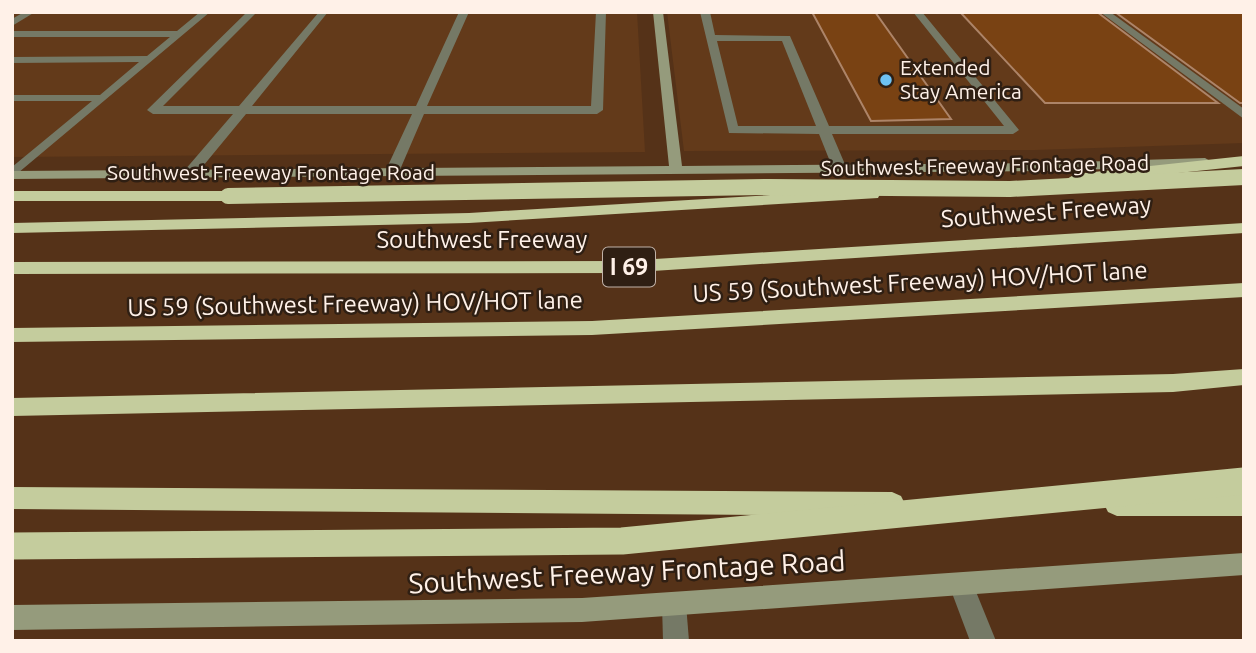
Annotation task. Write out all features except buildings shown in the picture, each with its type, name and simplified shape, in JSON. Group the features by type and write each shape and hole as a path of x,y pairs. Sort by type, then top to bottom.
{"highway":[{"path":"12,228 469,218 1026,185 1244,161"},
{"path":"12,196 228,196 769,187 1010,189 1244,177"},
{"name":"Southwest Freeway","path":"12,268 622,267 1244,228"},
{"name":"US 59 (Southwest Freeway) HOV/HOT lane","path":"12,335 592,328 1244,290"},
{"path":"12,407 1173,383 1244,377"},
{"path":"12,546 622,541 1244,481"},
{"path":"12,498 531,503 1244,504"}],"main road":[{"path":"658,12 676,170"},
{"name":"Southwest Freeway Frontage Road","path":"12,174 1043,167 1244,161"},
{"name":"Southwest Freeway Frontage Road","path":"12,618 582,610 1244,564"}],"lane":[{"path":"12,23 31,12"},
{"path":"12,174 206,12"},
{"path":"253,12 153,110 597,110 601,12"},
{"path":"189,173 324,12"},
{"path":"392,172 464,12"},
{"path":"705,12 733,131 1013,130 917,12"},
{"path":"1104,12 1244,115"},
{"path":"12,34 179,34"},
{"path":"711,38 786,38 839,169"},
{"path":"12,60 149,60"},
{"path":"12,98 103,98"},
{"path":"961,585 983,641"},
{"path":"674,604 676,641"}],"shaded area":[{"path":"12,12 637,12 645,152 12,157"},
{"path":"667,12 1244,12 1244,143 1035,150 684,151"}],"place":[{"name":"Extended Stay America","path":"886,80"}]}
